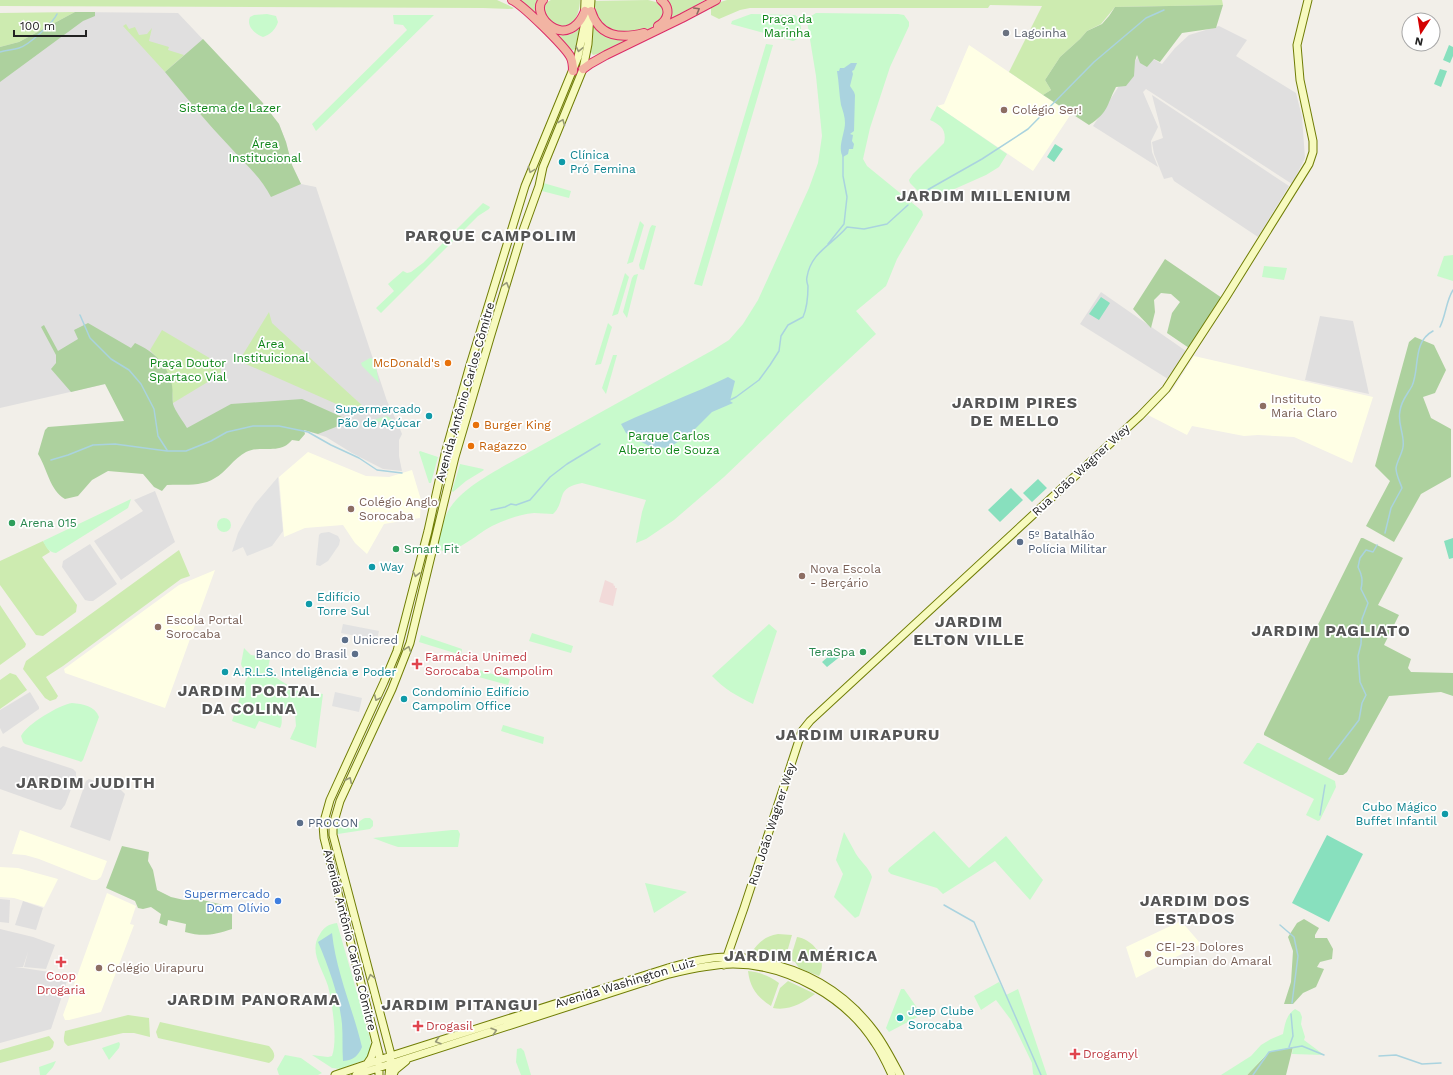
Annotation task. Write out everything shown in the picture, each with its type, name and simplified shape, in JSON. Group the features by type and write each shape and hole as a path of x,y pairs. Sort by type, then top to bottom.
{"highway":[{"path":"512,0 517,2 528,12 566,51 571,59 573,71"},
{"path":"543,0 540,2 539,8 542,16 553,28 561,32 570,30 588,11 599,27 606,32 615,35 635,35 644,33 662,24 666,20 668,10 667,5 661,0"},
{"path":"583,69 606,55 682,18 713,1"}],"main road":[{"name":"Avenida Antônio Carlos Cômitre","path":"389,1075 390,1056 365,954 333,835 333,825 340,801 404,661 410,643 455,457 538,186 542,167 583,69 588,44 588,0"},
{"name":"Rua João Wagner Wey","path":"724,965 802,731 1140,416 1166,389 1300,180 1309,164 1313,146 1300,80 1297,54 1297,45 1308,0"},
{"name":"Avenida Antônio Carlos Cômitre","path":"379,1075 380,1059 324,838 324,824 328,806 336,785 397,651 428,531 445,454 464,389 525,186 541,144 573,71 578,57 588,11"},
{"path":"428,566 424,561 433,525 432,510"},
{"path":"354,958 360,959 365,954"},
{"name":"Avenida Washington Luiz","path":"336,1075 380,1059 668,968 694,961 727,957 743,958 781,966 802,973 823,983 857,1011 874,1031 900,1075"},
{"name":"Avenida Washington Luiz","path":"356,1075 670,974 696,968 741,964 766,968 801,979 822,990 856,1019 875,1042 892,1075"},
{"path":"367,1064 371,1058 376,1043"},
{"path":"393,1075 395,1070 407,1059"}],"shaded area":[{"path":"75,12 178,13 262,102 279,124 286,142 292,165 301,184 316,187 387,401 402,434 399,440 399,456 402,471 383,469 352,453 326,437 304,430 194,446 136,377 0,408 0,47 19,42"},
{"path":"1219,26 1247,40 1236,56 1296,93 1302,117 1305,158 1292,184 1146,89 1143,92 1158,127 1151,141 1152,152 1158,167 1093,126 1141,52 1162,64 1175,48 1189,35"},
{"name":"Colégio Ser!","path":"969,45 1071,114 1033,171 937,106 944,104"},
{"path":"1152,95 1289,186 1258,237 1174,181 1172,177 1164,179 1154,154 1152,142 1163,138"},
{"path":"1101,292 1186,351 1168,379 1080,324"},
{"path":"1320,316 1353,321 1369,394 1305,380"},
{"name":"Instituto Maria Claro","path":"1194,356 1373,397 1352,463 1294,437 1258,435 1244,436 1192,426 1187,435 1148,415 1173,389"},
{"name":"Colégio Anglo Sorocaba","path":"308,452 366,476 389,477 412,470 421,500 420,518 384,524 367,554 355,543 343,525 305,528 284,537 279,477"},
{"path":"278,477 283,531 272,546 247,556 243,547 232,552 238,533 247,517 255,504"},
{"path":"155,491 175,542 121,580 94,541 143,511 134,500"},
{"path":"329,532 338,536 340,540 339,545 328,561 320,566 316,565 319,535 321,533"},
{"path":"90,544 117,584 93,601 85,600 62,567 63,561"},
{"name":"Escola Portal Sorocaba","path":"215,570 165,708 65,673 64,669 179,585"},
{"path":"605,580 614,584 613,585 615,588 617,588 613,606 599,602"},
{"path":"343,624 379,631 377,640 341,633"},
{"path":"30,692 39,709 3,734 0,728 0,710"},
{"path":"335,692 362,698 359,712 332,706"},
{"path":"3,746 73,769 76,772 76,776 65,805 61,810 0,789 0,748"},
{"path":"89,779 121,790 125,794 110,841 70,827 86,781"},
{"path":"20,830 107,861 101,877 97,880 92,880 39,859 25,855 12,854"},
{"path":"0,867 18,868 58,879 44,907 14,898 0,897"},
{"name":"Colégio Uirapuru","path":"107,893 136,906 130,924 134,925 101,1012 65,1020 63,1015"},
{"path":"0,899 10,900 9,923 0,922"},
{"path":"23,901 43,908 36,930 15,925"},
{"path":"1181,921 1200,943 1199,945 1136,978 1126,947"},
{"path":"0,929 33,937 55,945 46,969 24,967 28,952 23,967 15,968 69,975 51,1029 0,1043"}],"green space":[{"path":"0,0 497,0 514,8 0,6"},
{"path":"519,0 537,0 537,12 540,18 554,33 568,35 580,28 575,49 571,51"},
{"path":"551,0 580,0 578,13 573,22 567,26 560,26 553,23 548,18 545,11 545,3"},
{"path":"648,0 660,3 665,9 662,18 647,30 626,33 616,32 607,28 598,20 596,15 594,1"},
{"path":"665,0 705,0 669,20 671,11"},
{"path":"727,0 1222,0 1223,5 1115,7 1101,24 1087,31 1060,57 1045,80 1051,90 1043,95 1009,72 1042,6 990,5 988,8 750,8 740,10 719,19 711,15 711,7 717,3"},
{"path":"1223,5 1216,28 1182,33 1160,62 1154,59 1147,67 1140,63 1137,55 1134,76 1126,86 1116,87 1104,112 1089,125 1043,95 1051,90 1045,80 1060,57 1087,31 1102,24 1115,7"},
{"path":"75,12 19,42 0,47 0,13"},
{"path":"75,12 95,12 95,16 83,21 0,82 0,47 19,42"},
{"name":"Parque Carlos Alberto de Souza","path":"816,13 898,14 904,15 909,22 909,26 890,67 870,128 863,159 867,166 922,211 923,215 897,259 886,286 856,311 876,334 724,477 674,520 646,539 636,543 646,500 582,483 573,485 564,492 560,504 553,514 534,513 513,518 486,529 455,549 442,551 438,547 438,544 445,517 452,505 464,492 502,467 713,350 729,340 743,324 758,300 809,188 818,163 822,136 816,76 807,21"},
{"path":"267,14 276,16 278,22 276,27 268,35 263,37 252,29 249,24 249,20 250,17 254,15"},
{"name":"Praça da Marinha","path":"751,14 795,15 801,25 801,33 797,39 793,41 731,24 732,21"},
{"path":"393,15 434,15 316,131 312,124 407,30 403,25 394,24"},
{"path":"126,24 129,29 135,27 139,35 147,34 152,28 149,41 169,47 168,50 184,55 165,72 123,26"},
{"path":"593,26 606,35 632,38 629,41 602,53 593,55 590,51 593,37"},
{"name":"Sistema de Lazer","path":"203,39 262,102 279,124 286,142 292,165 301,184 271,197 258,177 213,129 165,72"},
{"path":"766,44 773,45 702,286 694,284"},
{"path":"1449,45 1453,47 1453,56 1450,63 1443,60"},
{"path":"1440,69 1447,71 1441,87 1434,84"},
{"path":"937,106 1007,154 999,167 986,175 932,199 924,197 910,183 909,180 913,174 944,143 944,131 940,126 930,120"},
{"path":"1055,144 1063,149 1054,162 1047,157"},
{"path":"540,182 571,191 569,198 538,190"},
{"path":"483,203 490,207 489,209 478,216 381,313 376,308 394,291 388,284 403,271 407,273 411,272 423,263"},
{"path":"640,221 644,225 633,262 627,264"},
{"path":"652,225 656,226 644,270 640,269 639,265"},
{"path":"1453,255 1453,281 1437,276 1444,256"},
{"path":"1165,259 1222,298 1189,348 1167,333 1172,313 1180,302 1171,294 1161,293 1154,300 1155,312 1151,328 1133,309"},
{"path":"1264,266 1287,268 1284,280 1262,277"},
{"path":"625,273 629,277 618,314 612,316"},
{"path":"638,274 627,318 623,312 632,278 634,275"},
{"path":"1101,297 1110,303 1099,320 1089,314"},
{"name":"Área Instituicional","path":"269,312 272,323 366,409 356,412 350,410 239,361"},
{"path":"88,323 131,348 135,343 142,346 159,359 170,377 174,407 187,428 231,404 302,399 351,421 318,434 304,430 305,434 299,441 292,440 286,446 280,448 255,449 246,452 219,476 204,483 167,485 162,491 154,487 143,474 108,471 92,480 78,496 65,499 52,485 38,454 45,430 48,427 124,421 105,384 71,392 51,369 56,363 56,355 41,327 44,325 58,351 78,339 74,330"},
{"path":"608,323 612,327 601,364 595,365"},
{"name":"Praça Doutor Spartaco Vial","path":"162,330 221,366 221,374 173,403 172,388 167,374 160,362 150,350"},
{"path":"1415,337 1434,345 1446,370 1435,393 1423,397 1431,418 1451,429 1451,477 1421,494 1394,542 1366,526 1390,481 1375,466 1409,342"},
{"path":"613,355 617,355 606,394 602,388"},
{"path":"370,358 374,359 379,383 362,366 361,363"},
{"path":"387,416 392,419 391,428 387,424 370,421"},
{"path":"420,451 438,457 431,483 429,483 419,452"},
{"path":"460,464 484,470 466,481 453,492 452,491"},
{"path":"1038,479 1047,488 1032,502 1023,493"},
{"path":"1011,488 1023,500 1000,522 988,510"},
{"path":"131,499 128,508 56,553 46,547 43,541"},
{"path":"224,518 229,520 231,525 229,530 224,532 219,530 217,525 219,520"},
{"path":"1361,538 1403,558 1378,605 1399,615 1384,645 1411,659 1408,668 1411,672 1453,673 1453,696 1441,692 1389,696 1347,772 1343,775 1339,775 1264,735 1264,733"},
{"path":"1453,538 1453,558 1449,559 1444,541"},
{"path":"43,541 50,552 42,557 77,605 76,612 43,636 36,635 0,585 0,561"},
{"path":"179,550 190,576 181,579 46,677 58,696 56,699 50,701 45,698 23,669 26,661"},
{"path":"0,605 26,644 25,647 0,665"},
{"path":"769,624 777,631 753,704 731,692 712,676"},
{"path":"532,633 573,646 571,653 529,641"},
{"path":"421,635 462,649 461,655 419,642"},
{"path":"244,648 251,655 267,657 271,654 268,668 274,670 275,677 297,691 323,694 316,748 290,739 296,726 295,714 287,710 282,712 282,722 280,728 259,721 255,729 232,721 249,671 242,667 241,664"},
{"path":"837,649 842,655 827,667 822,662"},
{"path":"465,666 510,679 508,685 464,673"},
{"path":"10,673 16,675 27,690 0,709 0,680"},
{"path":"72,703 92,708 99,717 81,762 25,744 23,742 21,736 24,731 36,721 59,707"},
{"path":"503,725 544,737 543,744 501,731"},
{"path":"1257,743 1335,781 1336,787 1320,820 1318,821 1306,815 1314,799 1243,763"},
{"path":"365,818 370,818 373,821 373,826 370,829 338,834 335,831 336,826 353,825"},
{"path":"458,830 460,834 458,847 398,847 373,838"},
{"path":"934,831 969,868 1006,836 1043,880 1030,900 995,861 943,894 937,888 891,874 888,871 889,868"},
{"path":"844,832 856,854 872,877 859,916 855,918 834,897 843,874 836,860"},
{"path":"1327,835 1363,854 1329,922 1292,903"},
{"path":"122,846 149,852 148,861 153,870 157,890 171,897 184,900 198,899 228,906 232,909 232,929 208,935 185,932 186,924 168,920 167,926 159,923 161,914 151,907 143,909 138,908 135,901 106,888"},
{"path":"645,883 684,891 687,892 654,913"},
{"path":"1304,919 1319,928 1315,938 1327,938 1333,949 1332,959 1320,962 1317,967 1324,969 1316,987 1303,993 1293,1004 1284,1004 1291,982 1293,951 1288,937 1297,923"},
{"path":"337,923 370,1038 371,1049 367,1059 340,1069 332,1068 312,1055 332,1056 334,1049 334,1021 331,1001 328,986 318,960 315,947 323,929 329,925"},
{"path":"778,934 792,935 785,959 767,960 757,957 751,953 762,940 769,936"},
{"path":"797,937 814,946 821,957 822,964 819,976 799,968 795,962 790,960"},
{"path":"748,971 756,972 772,978 779,983 771,1006 755,992 750,982"},
{"path":"788,981 815,994 796,1006 779,1009 773,1008 780,988"},
{"path":"999,982 1006,995 1018,989 1047,1075 1033,1074 1032,1063 1011,1020 996,1000 981,1010 974,996"},
{"path":"901,989 904,989 921,1015 889,1032 886,1028"},
{"path":"1295,1009 1300,1012 1302,1017 1301,1024 1305,1037 1304,1040 1324,1055 1292,1054 1293,1047 1269,1052 1247,1075 1221,1075 1251,1056 1261,1045 1283,1034 1285,1023 1292,1011"},
{"path":"128,1015 149,1018 150,1037 134,1033 123,1033 68,1046 64,1041 65,1031"},
{"path":"160,1022 269,1046 273,1050 274,1057 269,1063 158,1038 156,1032"},
{"path":"49,1036 54,1042 53,1047 50,1050 0,1063 0,1050"},
{"path":"119,1042 119,1048 109,1060 102,1048"},
{"path":"1293,1047 1286,1075 1247,1075 1269,1052"},
{"path":"521,1048 524,1051 531,1075 521,1075 516,1062 517,1049"},
{"path":"285,1055 301,1058 322,1073 318,1075 279,1075 277,1069"},
{"path":"56,1061 46,1075 40,1075 39,1067"}],"water":[{"path":"851,63 857,63 852,71 853,74 850,86 855,95 854,131 850,134 853,135 852,141 854,144 853,149 849,149 848,154 843,157 841,153 841,145 845,121 840,101 837,71"},
{"path":"728,377 735,381 730,401 733,403 712,412 692,432 669,448 651,447 626,433 621,424 702,389"},
{"path":"332,933 337,962 362,1047 355,1057 350,1060 343,1061 342,1024 339,1003 330,972 318,942"}],"waterway":[{"path":"922,193 982,159 1028,129 1094,62 1146,18 1164,10"},
{"path":"0,52 19,48 29,43 46,28 57,14"},
{"path":"828,244 844,224 847,197 843,176 843,156"},
{"path":"728,401 759,380 779,351 781,336 788,325 803,317 807,298 807,278 809,268 817,255 847,227 864,229 887,224 908,205"},
{"path":"1440,327 1453,290"},
{"path":"80,315 90,338 111,359 129,370 141,384 154,409 158,436 167,450"},
{"path":"1385,533 1391,508 1402,488 1397,476 1396,468 1403,447 1403,438 1399,420 1401,407 1412,386 1419,349 1426,336 1433,331"},
{"path":"51,460 93,445 115,444 167,451 186,451 211,441 227,432 253,426 279,426 308,432 359,458 377,470 402,473"},
{"path":"491,510 511,504 516,505 530,500 550,477 567,464 600,444"},
{"path":"1329,759 1359,720 1362,703 1366,695 1360,682 1358,656 1361,644 1362,619 1368,603 1361,589 1362,578 1358,567 1360,558 1366,550 1373,552 1377,545"},
{"path":"1320,815 1325,785"},
{"path":"944,905 974,922 1041,1075"},
{"path":"1280,925 1294,937 1298,956 1292,1003"},
{"path":"1289,1047 1293,1036 1291,1014"},
{"path":"1253,1075 1269,1052 1302,1046 1324,1055"},
{"path":"1379,1056 1396,1055 1422,1064 1441,1063"}],"place":[{"name":"Lagoinha","path":"1006,33"},
{"name":"Colégio Ser!","path":"1004,110"},
{"name":"Clínica Pró Femina","path":"562,162"},
{"name":"McDonald's","path":"448,363"},
{"name":"Instituto Maria Claro","path":"1263,406"},
{"name":"Supermercado Pão de Açúcar","path":"429,416"},
{"name":"Burger King","path":"476,425"},
{"name":"Ragazzo","path":"471,446"},
{"name":"Colégio Anglo Sorocaba","path":"351,509"},
{"name":"Arena 015","path":"12,523"},
{"name":"5º Batalhão Polícia Militar","path":"1020,542"},
{"name":"Smart Fit","path":"396,549"},
{"name":"Way","path":"372,567"},
{"name":"Nova Escola - Berçário","path":"802,576"},
{"name":"Edifício Torre Sul","path":"309,604"},
{"name":"Escola Portal Sorocaba","path":"158,627"},
{"name":"Unicred","path":"345,640"},
{"name":"TeraSpa","path":"863,652"},
{"name":"Banco do Brasil","path":"355,654"},
{"name":"Farmácia Unimed Sorocaba - Campolim","path":"417,664"},
{"name":"A.R.L.S. Inteligência e Poder","path":"225,672"},
{"name":"Condomínio Edifício Campolim Office","path":"404,699"},
{"name":"Cubo Mágico Buffet Infantil","path":"1445,814"},
{"name":"PROCON","path":"300,823"},
{"name":"Supermercado Dom Olívio","path":"278,901"},
{"name":"CEI-23 Dolores Cumpian do Amaral","path":"1148,954"},
{"name":"Coop Drogaria","path":"61,962"},
{"name":"Colégio Uirapuru","path":"99,968"},
{"name":"Jeep Clube Sorocaba","path":"900,1018"},
{"name":"Drogasil","path":"418,1026"},
{"name":"Drogamyl","path":"1075,1054"}],"district":[{"name":"JARDIM MILLENIUM","path":"984,195"},
{"name":"PARQUE CAMPOLIM","path":"491,235"},
{"name":"JARDIM PIRES DE MELLO","path":"1015,411"},
{"name":"JARDIM ELTON VILLE","path":"969,630"},
{"name":"JARDIM PAGLIATO","path":"1331,630"},
{"name":"JARDIM PORTAL DA COLINA","path":"249,699"},
{"name":"JARDIM UIRAPURU","path":"858,734"},
{"name":"JARDIM JUDITH","path":"86,782"},
{"name":"JARDIM DOS ESTADOS","path":"1195,909"},
{"name":"JARDIM AMÉRICA","path":"801,955"},
{"name":"JARDIM PANORAMA","path":"254,999"},
{"name":"JARDIM PITANGUI","path":"460,1004"}],"park label":[{"name":"Área Institucional","path":"265,151"}]}
